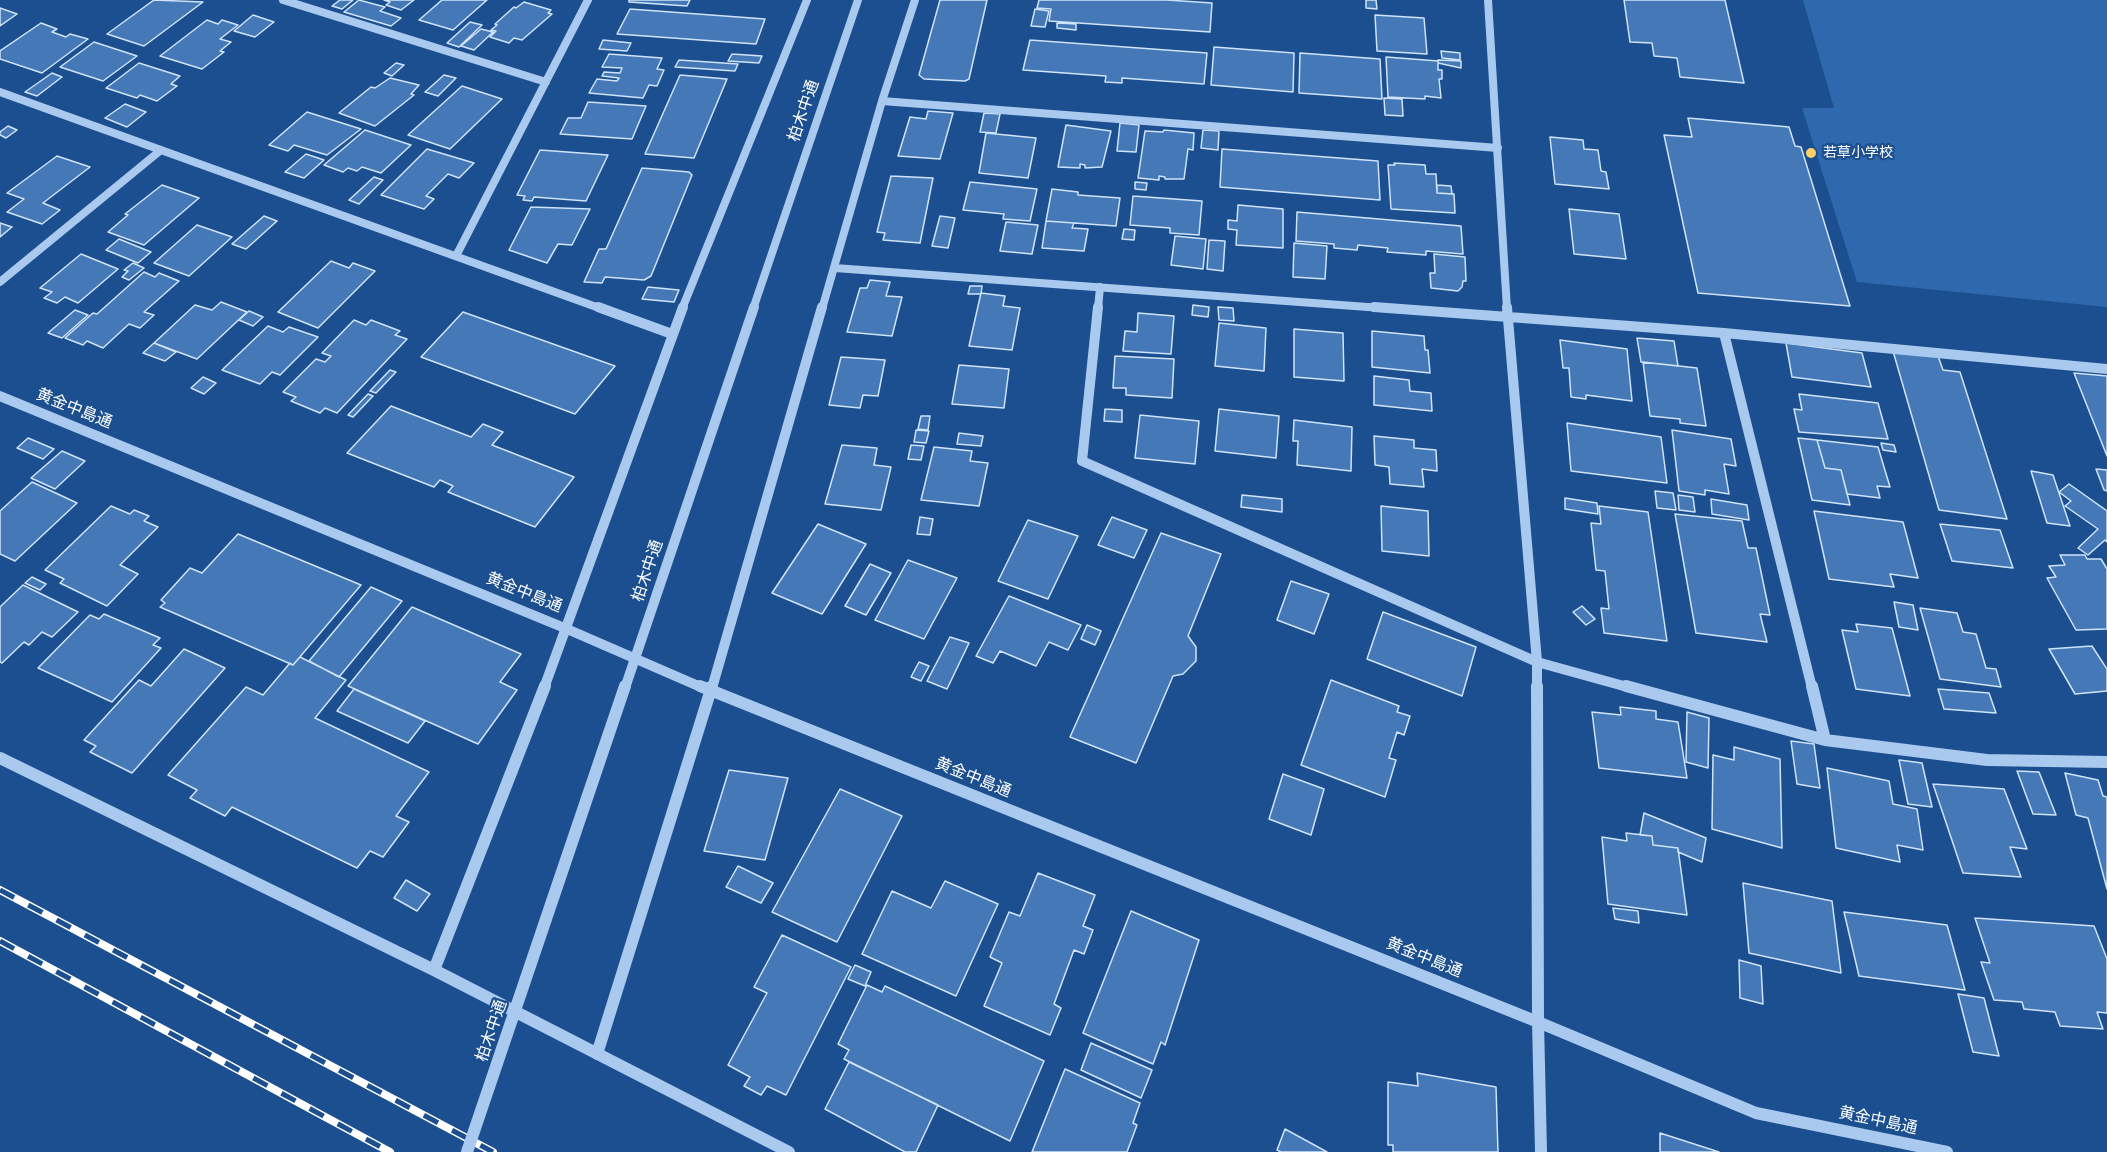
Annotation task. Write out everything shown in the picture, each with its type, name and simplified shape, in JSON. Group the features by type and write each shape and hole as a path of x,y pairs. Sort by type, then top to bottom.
{"street":[{"path":"283,0 546,82"},
{"path":"456,256 588,0"},
{"path":"434,970 567,629 672,334 807,0"},
{"name":"柏木中通","path":"467,1152 858,0"},
{"path":"597,1054 711,691 882,101 915,0"},
{"path":"1488,0 1508,318 1537,662 1538,1022 1541,1152"},
{"path":"0,92 672,334"},
{"path":"882,101 1498,148"},
{"path":"0,282 160,150"},
{"path":"835,267 1724,333 2107,369"},
{"path":"1100,287 1083,461 1537,662 1825,740 1987,760 2107,762"},
{"path":"1724,333 1825,740"},
{"name":"黄金中島通","path":"0,396 567,629 711,691 1538,1022 1756,1113 1947,1152"},
{"path":"0,759 434,970 789,1152"}],"shaded area":[{"path":"1803,0 2107,0 2107,307 1857,282 1802,108 1834,108"}],"building":[{"path":"154,0 203,2 144,46 107,34"},
{"path":"340,0 353,0 342,9 332,6"},
{"path":"359,0 385,7 380,11 401,18 391,26 344,12"},
{"path":"384,0 414,0 401,10 386,5 390,2"},
{"path":"442,0 487,0 453,30 419,20"},
{"path":"629,0 690,0 687,6 629,2"},
{"path":"940,0 987,0 969,79 965,81 924,79 919,75"},
{"path":"1039,0 1167,0 1212,3 1210,32 1049,21 1051,9 1037,8"},
{"path":"1366,0 1376,0 1377,9 1366,8"},
{"path":"1624,0 1725,0 1744,83 1680,77 1677,58 1654,56 1652,43 1630,42"},
{"path":"524,2 551,10 548,13 552,14 522,40 514,38 509,43 490,37 496,31 491,30 497,25 495,24 514,7"},
{"path":"0,8 17,14 0,26"},
{"path":"630,9 765,19 756,44 617,34"},
{"path":"1035,9 1049,11 1045,27 1031,26"},
{"path":"253,15 274,22 255,37 234,31"},
{"path":"1375,15 1424,18 1427,54 1377,51"},
{"path":"207,20 218,24 222,20 238,25 220,39 231,42 220,51 224,52 202,69 160,56"},
{"path":"470,22 482,25 459,47 447,43"},
{"path":"41,23 57,29 52,32 66,37 70,34 88,39 42,73 0,59 0,51"},
{"path":"1057,23 1076,24 1076,30 1057,28"},
{"path":"481,29 493,32 474,50 461,46"},
{"path":"603,40 631,43 627,51 599,49"},
{"path":"1030,40 1207,53 1204,84 1122,78 1122,83 1105,82 1106,76 1023,70"},
{"path":"94,42 137,56 103,81 60,67"},
{"path":"1214,47 1294,53 1293,92 1211,85"},
{"path":"1441,51 1460,53 1460,60 1442,58"},
{"path":"1300,53 1380,59 1382,99 1299,93"},
{"path":"609,54 662,58 657,69 664,70 657,86 649,85 643,98 589,93 597,79 617,81 619,78 602,76 604,72 620,73 622,68 602,67"},
{"path":"732,54 762,56 759,63 728,61"},
{"path":"1386,57 1438,61 1438,70 1442,70 1442,79 1439,79 1441,98 1388,97"},
{"path":"679,60 738,64 735,71 675,67"},
{"path":"1438,60 1461,61 1461,68 1438,63"},
{"path":"139,63 180,76 171,84 177,86 157,101 140,95 137,98 106,88"},
{"path":"396,63 404,65 392,76 384,73"},
{"path":"52,73 62,77 37,96 25,92"},
{"path":"444,75 456,78 438,96 425,92"},
{"path":"680,75 727,79 694,158 645,154"},
{"path":"390,78 419,85 411,94 414,95 375,126 339,113 371,87 375,88"},
{"path":"462,86 502,99 450,149 408,135"},
{"path":"1384,98 1402,99 1403,116 1385,115"},
{"path":"588,102 646,106 632,139 560,134 568,118 581,118"},
{"path":"125,104 146,112 127,127 105,118"},
{"path":"928,111 953,113 940,159 898,156 910,117 926,119"},
{"path":"307,112 361,129 327,155 294,145 288,151 269,145"},
{"path":"984,113 1000,114 996,133 980,132"},
{"path":"1688,118 1789,127 1795,146 1801,147 1850,306 1698,293 1664,135 1692,137"},
{"path":"1120,123 1139,125 1136,152 1117,151"},
{"path":"1066,125 1111,131 1102,167 1085,168 1085,165 1080,164 1080,168 1058,167"},
{"path":"8,126 17,130 6,138 0,135 0,132"},
{"path":"365,130 411,145 381,173 362,167 357,171 348,168 343,172 324,165"},
{"path":"1164,130 1194,133 1193,150 1188,149 1184,179 1165,179 1159,176 1159,180 1138,178 1145,131 1163,132"},
{"path":"1203,130 1219,131 1218,150 1201,148"},
{"path":"986,133 1036,138 1028,178 979,173"},
{"path":"1550,137 1583,140 1584,149 1598,150 1601,171 1606,172 1609,189 1555,184"},
{"path":"427,149 474,163 459,178 448,174 426,196 434,199 424,209 381,195"},
{"path":"1222,149 1378,161 1380,200 1220,187"},
{"path":"540,150 608,155 586,201 534,197 532,201 523,200 525,196 517,195"},
{"path":"306,154 324,160 304,178 285,172"},
{"path":"57,156 90,167 43,203 60,210 42,224 7,212 24,199 7,193"},
{"path":"1394,163 1425,165 1426,174 1436,174 1437,193 1454,194 1455,213 1391,209 1388,165 1395,165"},
{"path":"642,168 689,172 692,175 651,276 644,280 605,277 602,283 584,282 599,249 606,249"},
{"path":"891,176 933,178 920,243 883,240 885,233 877,232"},
{"path":"374,177 383,180 359,204 349,200"},
{"path":"970,182 1037,189 1030,221 1003,219 1004,214 963,210"},
{"path":"1135,182 1147,183 1146,190 1135,189"},
{"path":"162,185 199,198 144,245 108,232 128,215 125,214"},
{"path":"1437,185 1451,186 1452,194 1437,193"},
{"path":"1052,189 1078,192 1078,195 1120,198 1116,226 1046,221"},
{"path":"1133,196 1202,201 1199,235 1170,233 1170,228 1130,225"},
{"path":"1238,205 1283,209 1283,248 1236,245 1237,230 1228,229 1228,220 1237,221"},
{"path":"531,207 590,209 572,245 558,244 547,263 509,250"},
{"path":"1569,209 1619,214 1626,259 1574,254"},
{"path":"1297,212 1461,226 1463,254 1426,251 1426,255 1387,252 1388,248 1358,245 1357,250 1334,248 1334,244 1296,241"},
{"path":"264,216 277,221 246,249 232,244"},
{"path":"940,216 955,218 948,248 932,246"},
{"path":"1046,221 1074,223 1072,228 1088,229 1084,251 1042,248"},
{"path":"1006,222 1038,225 1032,254 1000,251"},
{"path":"0,223 12,227 0,237"},
{"path":"197,225 232,237 189,276 154,263"},
{"path":"1124,229 1135,230 1134,240 1122,239"},
{"path":"1175,236 1206,239 1203,269 1171,265"},
{"path":"119,239 151,252 138,263 106,250"},
{"path":"1209,240 1225,241 1223,271 1207,269"},
{"path":"1294,243 1327,246 1325,279 1293,277"},
{"path":"81,254 118,269 78,303 65,297 57,303 44,298 52,292 40,288"},
{"path":"1434,254 1465,257 1466,281 1463,281 1458,291 1431,288 1430,273 1435,273"},
{"path":"331,261 349,268 353,263 375,271 318,328 278,312"},
{"path":"133,263 144,268 129,280 122,277 128,271 124,270"},
{"path":"144,272 155,277 159,273 179,281 144,312 154,315 140,328 129,324 103,348 87,341 83,345 65,338 93,313 97,314"},
{"path":"870,280 890,282 886,296 902,297 892,336 847,332 860,288 867,288"},
{"path":"970,286 982,286 981,294 968,294"},
{"path":"648,287 679,290 674,302 642,299"},
{"path":"981,293 1005,296 1003,306 1020,308 1012,350 969,346"},
{"path":"221,302 247,312 197,359 154,343 195,305 212,310"},
{"path":"1193,305 1209,307 1208,317 1192,315"},
{"path":"1218,307 1233,308 1234,321 1219,320"},
{"path":"75,310 88,315 62,338 48,333"},
{"path":"249,311 263,317 253,326 239,320"},
{"path":"463,312 615,366 575,414 421,357"},
{"path":"1138,313 1174,316 1171,354 1123,351 1125,331 1137,332"},
{"path":"354,320 366,325 371,320 400,331 395,335 407,339 337,413 325,408 320,413 291,401 296,397 283,392 316,359 325,362 331,356 322,353"},
{"path":"1219,323 1266,328 1264,371 1215,366"},
{"path":"268,326 283,332 289,327 318,337 280,375 272,372 260,384 222,370"},
{"path":"1294,329 1343,333 1344,381 1294,377"},
{"path":"1372,331 1424,336 1430,373 1372,367"},
{"path":"1637,338 1674,341 1678,366 1641,362"},
{"path":"1560,340 1627,349 1632,401 1586,395 1586,399 1571,397 1569,368 1563,368"},
{"path":"154,343 176,352 165,361 143,353"},
{"path":"1786,343 1862,353 1871,387 1792,377"},
{"path":"1893,351 1938,356 1943,370 1960,372 2007,519 1939,510"},
{"path":"1115,356 1174,359 1172,398 1126,395 1126,388 1113,388"},
{"path":"841,357 885,360 878,396 863,395 860,408 829,405"},
{"path":"1643,362 1697,368 1706,426 1680,423 1680,419 1650,416"},
{"path":"959,365 1009,369 1004,408 952,404"},
{"path":"390,370 396,372 376,393 370,391"},
{"path":"2074,373 2107,376 2107,456"},
{"path":"1374,376 1409,380 1410,391 1431,393 1432,411 1374,405"},
{"path":"203,377 216,383 204,394 191,388"},
{"path":"368,394 373,396 353,417 348,415"},
{"path":"1799,394 1878,403 1888,439 1799,432 1794,409 1802,410"},
{"path":"391,406 471,437 483,424 503,432 492,445 574,477 535,527 448,492 453,486 440,480 434,487 347,453"},
{"path":"1105,409 1122,410 1122,422 1104,421"},
{"path":"1219,409 1279,416 1276,458 1215,451"},
{"path":"1140,415 1199,421 1195,464 1135,458"},
{"path":"921,416 930,416 928,430 918,429"},
{"path":"1294,420 1352,427 1351,471 1297,465 1298,441 1293,441"},
{"path":"1567,423 1661,437 1667,483 1571,471"},
{"path":"916,430 929,431 926,443 914,442"},
{"path":"1672,430 1731,439 1736,466 1724,464 1729,494 1705,490 1705,495 1679,491"},
{"path":"959,433 983,436 981,446 957,444"},
{"path":"1374,436 1414,440 1414,448 1436,450 1437,471 1422,469 1424,487 1390,484 1389,467 1375,465"},
{"path":"28,438 54,449 43,459 17,448"},
{"path":"1798,438 1817,440 1825,468 1841,470 1850,505 1812,500"},
{"path":"1817,440 1878,447 1890,487 1877,486 1880,498 1847,494 1841,470 1825,468"},
{"path":"1881,443 1894,445 1896,452 1883,450"},
{"path":"842,445 877,448 874,465 891,467 881,510 825,504"},
{"path":"911,445 924,446 921,460 908,459"},
{"path":"934,447 972,451 970,461 988,463 979,506 921,500"},
{"path":"62,451 85,461 55,489 31,478"},
{"path":"2096,469 2107,470 2107,491 2104,490"},
{"path":"2031,471 2053,475 2070,526 2047,523"},
{"path":"32,482 77,503 15,561 0,554 0,511"},
{"path":"2069,484 2107,511 2107,542 2105,540 2088,555 2078,548 2098,529 2065,506 2071,501 2059,492"},
{"path":"1655,491 1673,493 1676,510 1657,508"},
{"path":"1242,495 1282,499 1282,512 1241,507"},
{"path":"1678,495 1693,497 1695,512 1679,510"},
{"path":"1565,498 1597,503 1598,514 1565,509"},
{"path":"1711,499 1747,505 1749,520 1712,514"},
{"path":"111,506 130,514 134,510 149,516 144,521 158,527 120,565 138,574 107,606 60,583 64,579 45,570"},
{"path":"1381,506 1428,511 1429,556 1382,551"},
{"path":"1599,506 1648,512 1667,641 1604,633 1601,608 1609,609 1605,571 1596,570 1591,523 1601,524"},
{"path":"1814,511 1903,522 1918,578 1890,574 1894,587 1829,579"},
{"path":"1675,514 1742,521 1748,548 1756,548 1770,615 1760,614 1767,642 1696,633"},
{"path":"920,517 933,519 930,535 917,534"},
{"path":"1112,517 1147,530 1134,558 1098,545"},
{"path":"1028,520 1078,536 1048,599 998,581"},
{"path":"818,524 866,544 822,614 772,593"},
{"path":"1940,524 2000,530 2013,568 1952,561"},
{"path":"1161,533 1221,554 1188,636 1196,647 1196,661 1183,674 1173,676 1136,763 1070,737"},
{"path":"238,534 361,585 293,665 160,607 165,603 161,600 190,568 202,573"},
{"path":"2060,555 2085,555 2087,559 2101,559 2107,569 2107,629 2076,630 2047,578 2056,577 2049,566 2065,565"},
{"path":"908,560 957,578 924,639 875,620"},
{"path":"870,564 891,573 866,615 845,606"},
{"path":"32,577 46,584 40,590 25,583"},
{"path":"1291,581 1329,594 1314,634 1277,620"},
{"path":"23,585 78,612 52,637 42,632 29,645 24,642 2,663 0,662 0,607"},
{"path":"371,587 402,601 339,677 309,661"},
{"path":"1009,596 1081,625 1068,650 1049,642 1036,666 1000,651 993,663 976,656"},
{"path":"1894,602 1913,605 1918,630 1899,627"},
{"path":"1582,606 1595,619 1586,625 1573,612"},
{"path":"412,607 521,654 500,682 517,690 478,744 348,686"},
{"path":"1920,608 1957,613 1963,632 1976,634 1986,668 1996,669 2001,687 1940,679"},
{"path":"1383,612 1476,647 1462,696 1367,659"},
{"path":"104,614 160,638 153,645 161,648 112,702 38,668 90,615 99,619"},
{"path":"1856,624 1892,628 1910,696 1856,689 1842,630 1858,632"},
{"path":"1087,625 1101,631 1095,645 1081,639"},
{"path":"950,637 969,643 947,689 927,681"},
{"path":"2092,646 2107,669 2107,691 2075,694 2049,649"},
{"path":"184,649 225,668 132,773 90,752 96,746 84,740 139,680 151,686"},
{"path":"300,657 346,680 315,718 429,772 396,816 409,822 383,857 370,851 357,868 232,807 225,816 190,798 197,790 168,775 246,687 263,695 290,663 293,665"},
{"path":"919,662 929,666 921,681 911,677"},
{"path":"1331,680 1399,706 1397,712 1410,716 1404,735 1397,732 1389,758 1396,760 1385,797 1301,765"},
{"path":"354,689 425,721 408,743 337,711"},
{"path":"1938,689 1989,693 1996,713 1944,709"},
{"path":"1620,707 1656,711 1656,719 1678,722 1687,778 1599,768 1592,712 1621,715"},
{"path":"1687,712 1709,718 1708,768 1686,762"},
{"path":"1791,741 1814,744 1820,788 1797,784"},
{"path":"1734,747 1780,759 1782,848 1712,829 1713,755 1734,760"},
{"path":"1899,760 1922,763 1932,807 1908,804"},
{"path":"1827,768 1889,781 1893,804 1917,809 1923,850 1897,845 1900,862 1836,848"},
{"path":"729,770 788,778 765,860 704,851"},
{"path":"2017,771 2039,772 2056,815 2033,814"},
{"path":"2065,773 2098,780 2103,796 2107,797 2107,889 2088,818 2076,815"},
{"path":"1283,774 1324,789 1311,835 1269,819"},
{"path":"1933,784 2004,789 2027,849 2010,847 2021,877 1963,873"},
{"path":"840,789 902,816 837,942 772,912"},
{"path":"1644,813 1706,838 1702,862 1678,852 1678,848 1653,845 1652,836 1640,835"},
{"path":"1626,833 1652,836 1653,845 1678,848 1687,915 1608,904 1602,837 1627,841"},
{"path":"738,866 773,883 761,903 726,887"},
{"path":"1038,873 1095,895 1083,926 1093,930 1084,954 1074,950 1054,1004 1061,1008 1050,1035 984,1006 1002,963 990,957 1009,912 1020,916"},
{"path":"406,880 430,894 417,911 394,898"},
{"path":"945,881 998,904 956,996 862,954 892,891 931,908"},
{"path":"1743,883 1832,901 1841,973 1749,953"},
{"path":"1613,908 1638,911 1639,923 1615,919"},
{"path":"1131,911 1199,940 1165,1045 1161,1042 1153,1064 1083,1033"},
{"path":"1844,912 1947,925 1965,990 1859,976"},
{"path":"1975,918 2094,926 2107,959 2107,1013 2097,1012 2103,1029 2060,1026 2055,1012 2024,1009 2022,1002 1994,1000 1981,962 1990,963"},
{"path":"782,935 851,967 786,1095 767,1086 761,1095 744,1086 750,1077 728,1065 767,993 754,987"},
{"path":"1739,960 1761,966 1763,1004 1740,998"},
{"path":"855,965 871,972 865,986 848,979"},
{"path":"867,985 882,992 885,986 1044,1061 1010,1141 844,1059 849,1050 838,1044"},
{"path":"1958,994 1984,998 1999,1056 1973,1052"},
{"path":"1091,1043 1152,1070 1141,1098 1081,1070"},
{"path":"849,1062 938,1105 916,1152 905,1152 825,1109"},
{"path":"1065,1069 1140,1103 1133,1123 1137,1125 1127,1152 1032,1152"},
{"path":"1417,1073 1496,1087 1498,1152 1393,1152 1393,1145 1388,1145 1388,1082 1418,1086"},
{"path":"1285,1129 1327,1152 1281,1152 1277,1150"},
{"path":"1660,1133 1719,1152 1660,1152"}],"railway":[{"path":"0,890 493,1152"},
{"path":"0,941 390,1152"}],"place":[{"name":"若草小学校","path":"1811,153"}]}
